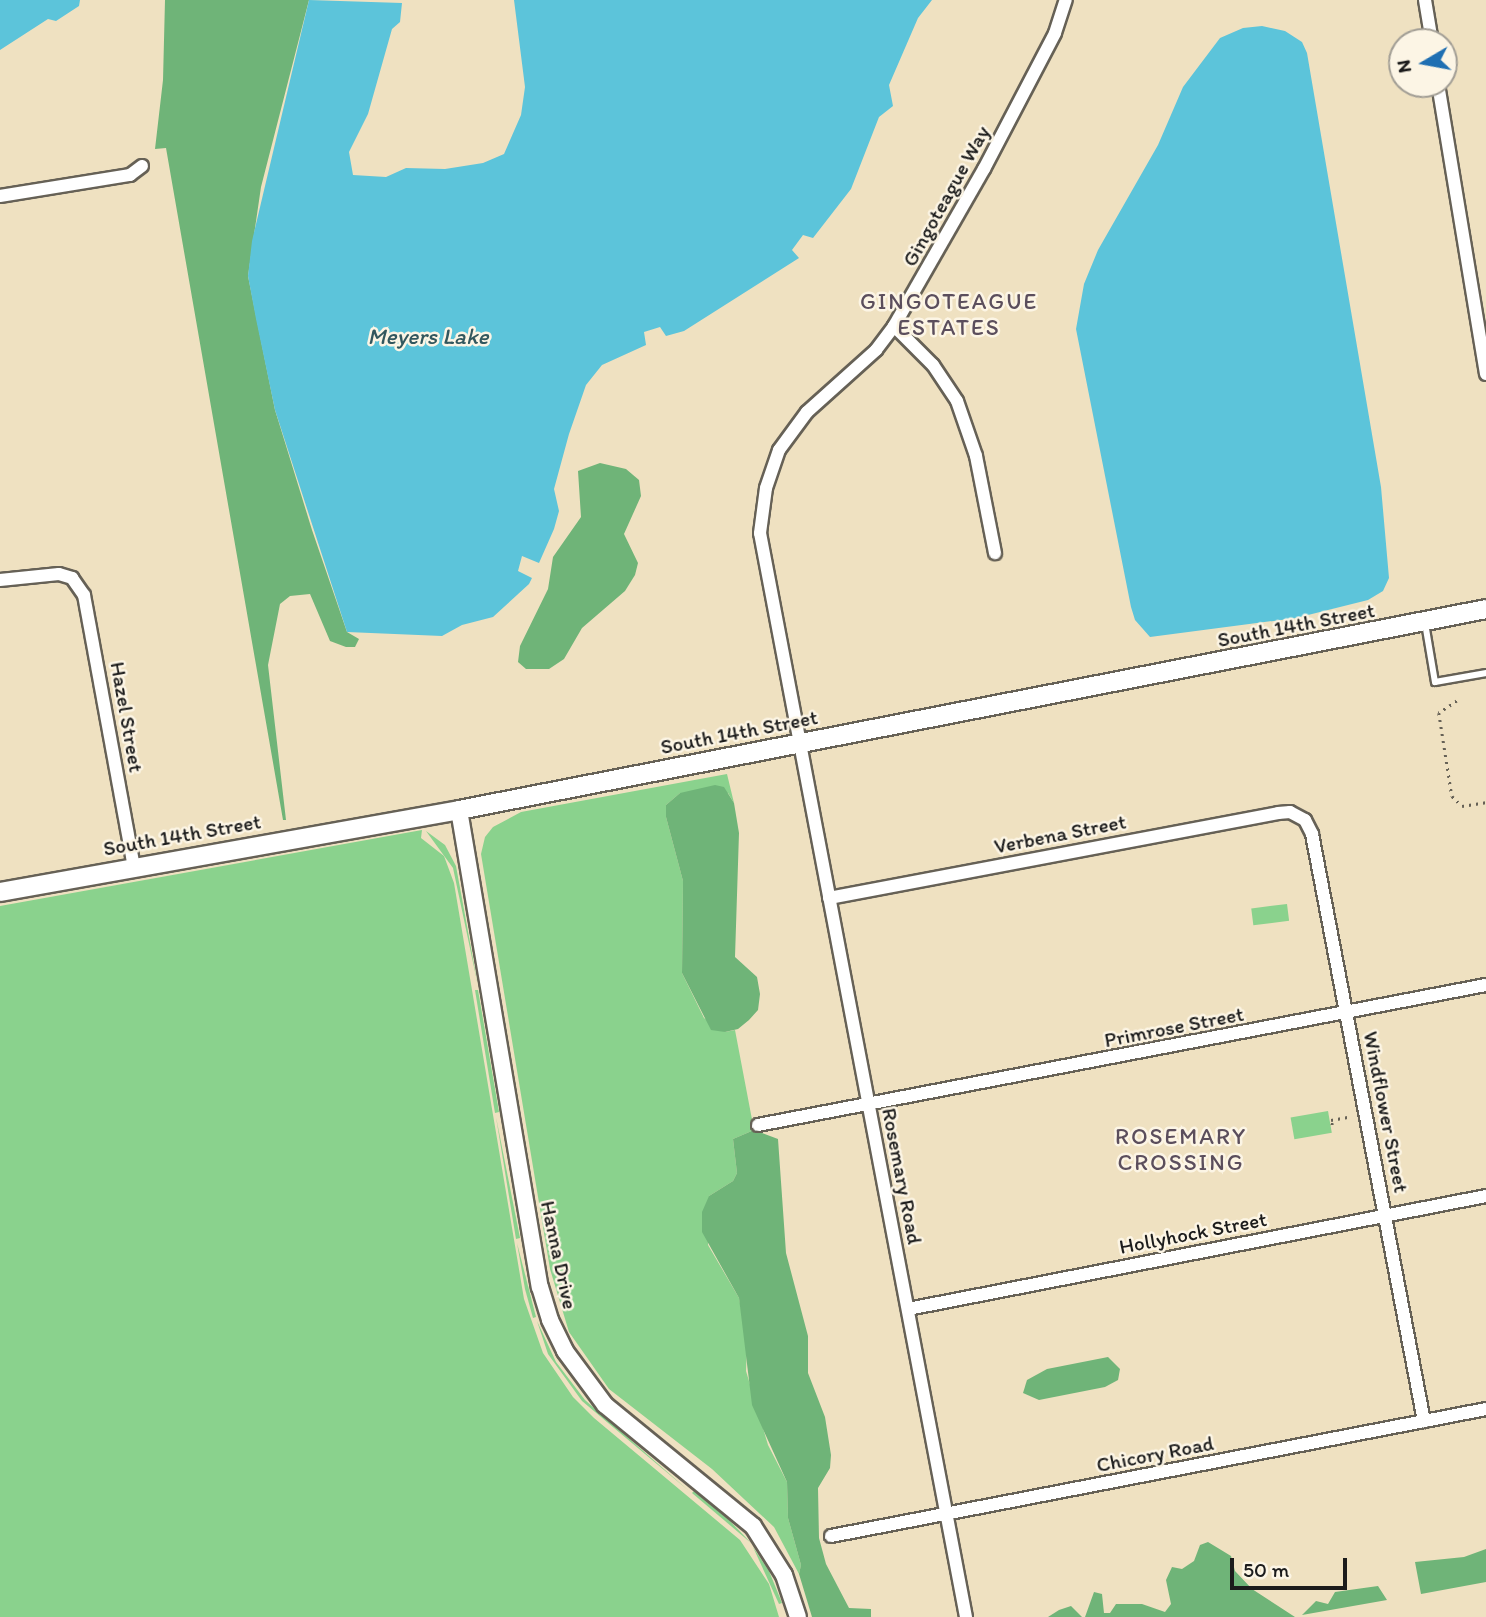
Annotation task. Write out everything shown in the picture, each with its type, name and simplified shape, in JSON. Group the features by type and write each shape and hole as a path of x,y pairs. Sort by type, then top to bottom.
{"main road":[{"name":"South 14th Street","path":"0,892 459,810 1486,610"}],"street":[{"name":"Gingoteague Way","path":"798,743 762,559 766,488 790,432 876,350 894,326 984,169 1055,33 1066,0"},
{"path":"1425,0 1430,28"},
{"path":"1440,98 1486,374"},
{"path":"0,195 130,175 142,166"},
{"path":"894,326 933,365 964,417 976,456 995,553"},
{"name":"Hazel Street","path":"0,580 51,573 72,578 87,607 134,867"},
{"name":"Rosemary Road","path":"798,743 966,1617"},
{"name":"Hanna Drive","path":"459,810 540,1287 550,1320 565,1351 605,1405 753,1526 784,1575 798,1617"},
{"name":"Verbena Street","path":"829,898 1278,813 1298,815"},
{"name":"Windflower Street","path":"1298,815 1312,834 1424,1421"},
{"name":"Primrose Street","path":"758,1125 1486,985"},
{"name":"Hollyhock Street","path":"908,1309 1486,1196"},
{"name":"Chicory Road","path":"831,1536 1486,1409"}],"lane":[{"path":"1425,623 1435,682 1486,673"}],"path":[{"path":"1457,701 1439,713 1452,796 1462,806 1486,802"},
{"path":"1332,1121 1348,1117"}],"green space":[{"path":"165,0 309,0 261,187 248,276 275,410 347,632 359,639 355,647 346,647 330,641 310,594 290,596 280,604 268,665 286,820 283,820 166,148 155,149 163,80"},
{"path":"600,463 626,469 639,480 641,496 624,534 638,563 635,575 625,591 582,628 564,659 549,669 526,669 518,662 520,646 548,589 553,557 581,517 578,471"},
{"path":"727,774 734,803 728,793 680,793 666,805 666,817 683,881 682,973 704,1018 725,1032 735,1030 754,1130 733,1139 737,1173 733,1181 709,1196 708,1245 739,1298 747,1340 746,1371 768,1445 787,1482 788,1518 801,1565 799,1574 774,1527 712,1469 609,1389 569,1332 550,1269 481,854 485,837 493,827 521,812"},
{"path":"715,785 724,787 734,803 739,833 735,957 757,977 760,994 758,1010 749,1020 738,1029 725,1032 711,1030 682,973 683,881 666,817 666,805 680,793"},
{"path":"422,830 421,838 444,856 454,883 524,1299 543,1353 573,1397 594,1418 740,1540 769,1584 779,1617 0,1617 0,906"},
{"path":"426,831 445,845 456,866 478,986 453,868"},
{"path":"1287,904 1289,921 1253,925 1251,908"},
{"path":"475,990 478,990 499,1112 495,1113"},
{"path":"1328,1111 1332,1133 1294,1139 1291,1118"},
{"path":"496,1117 520,1238 516,1239"},
{"path":"754,1130 778,1139 786,1253 808,1336 808,1373 825,1417 831,1455 830,1468 818,1488 819,1538 826,1564 849,1608 871,1609 871,1617 812,1617 799,1574 801,1565 788,1518 787,1482 752,1405 739,1298 702,1232 702,1212 709,1196 733,1181 737,1173 733,1139"},
{"path":"517,1243 536,1317 533,1318 525,1289"},
{"path":"537,1321 556,1362 585,1400 689,1491 582,1401 548,1354"},
{"path":"1108,1357 1120,1369 1118,1380 1105,1387 1039,1400 1023,1393 1027,1380 1047,1369"},
{"path":"694,1491 729,1520 751,1543 692,1493"},
{"path":"1208,1542 1231,1556 1235,1571 1252,1589 1295,1617 1085,1617 1094,1592 1102,1594 1104,1613 1110,1613 1116,1604 1142,1604 1165,1612 1171,1604 1166,1580 1172,1567 1182,1569 1194,1561 1200,1545"},
{"path":"753,1547 769,1571 782,1603 779,1604"},
{"path":"1486,1549 1486,1582 1421,1594 1415,1562 1464,1557"},
{"path":"1378,1586 1387,1600 1302,1615 1316,1601 1328,1604 1335,1592"},
{"path":"1071,1606 1082,1617 1048,1617 1059,1610"}],"water":[{"path":"0,0 80,0 79,6 56,21 48,19 0,50"},
{"name":"Meyers Lake","path":"309,0 402,3 400,22 392,29 368,114 349,152 353,175 386,177 406,168 445,169 483,163 504,154 521,115 525,87 514,0 932,0 918,18 889,85 893,106 879,117 851,189 813,238 803,235 792,250 799,258 684,331 666,336 660,327 644,332 646,345 602,365 586,385 569,434 554,489 559,511 554,529 539,563 522,556 518,571 532,578 529,584 493,617 462,625 442,636 347,632 275,410 248,276 252,241"},
{"path":"1262,26 1285,31 1302,42 1307,53 1381,487 1389,578 1383,591 1368,600 1296,618 1150,637 1135,620 1131,607 1076,329 1084,284 1098,250 1158,145 1183,87 1220,38 1243,28"}],"district":[{"name":"GINGOTEAGUE ESTATES","path":"949,314"},
{"name":"ROSEMARY CROSSING","path":"1181,1149"}]}
